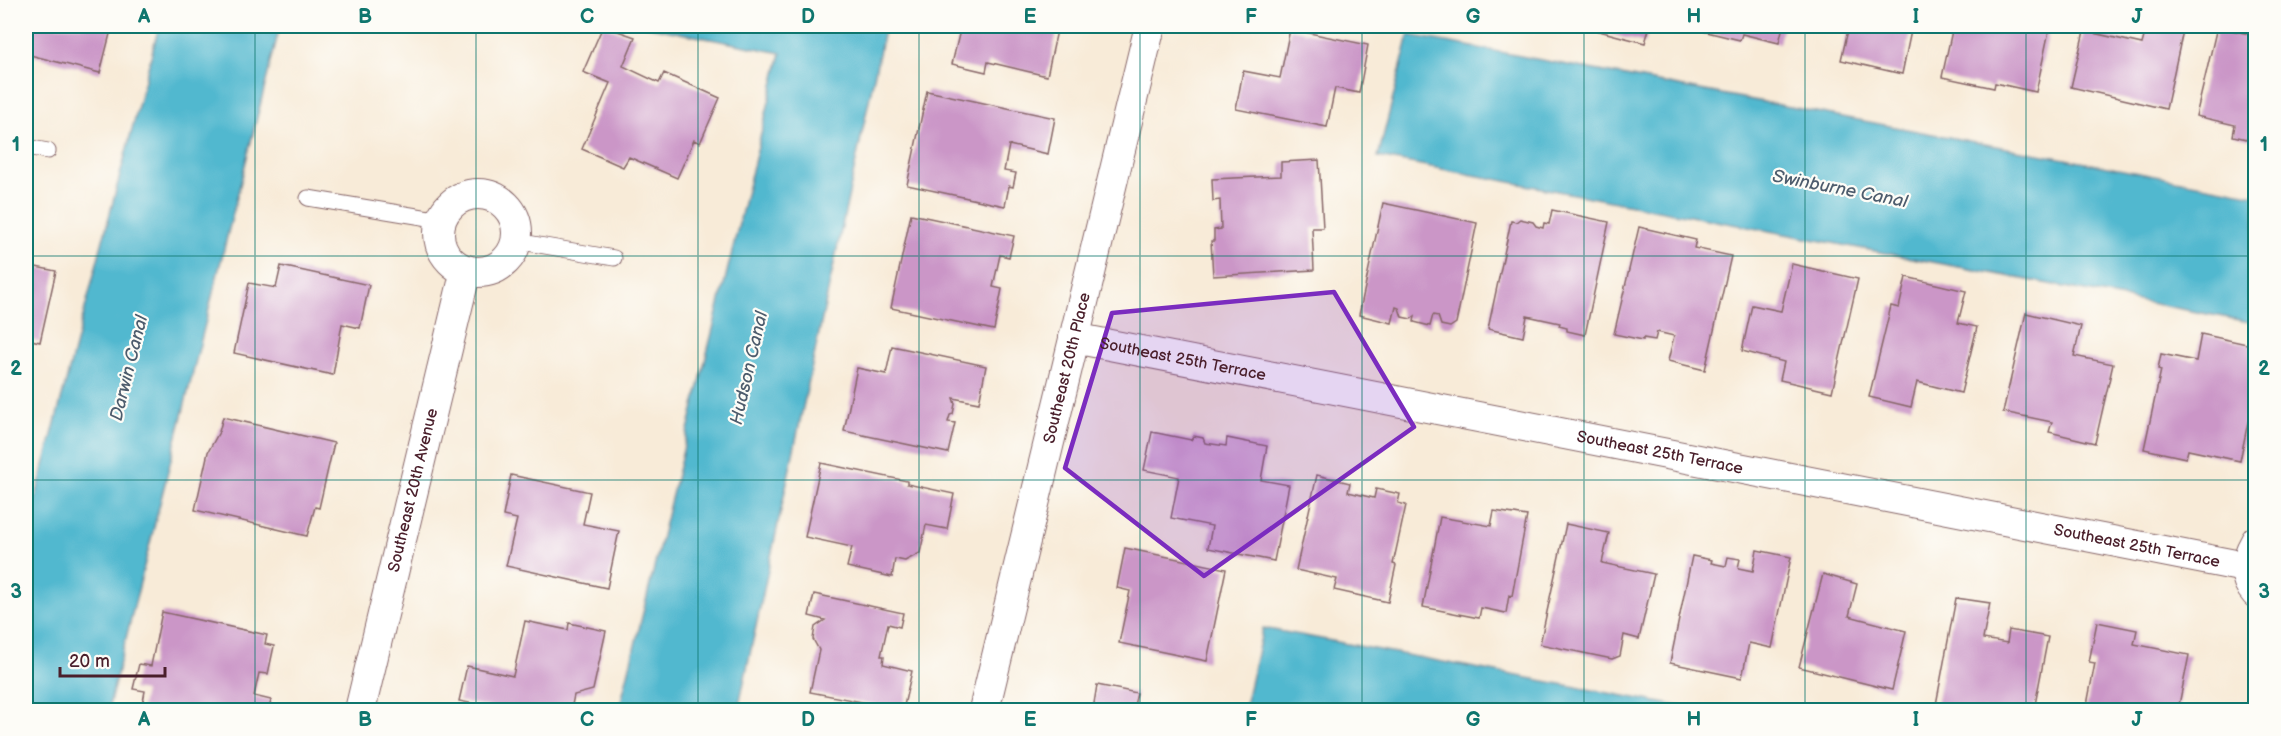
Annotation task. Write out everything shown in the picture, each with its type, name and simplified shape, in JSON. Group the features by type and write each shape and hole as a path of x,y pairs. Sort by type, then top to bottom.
{"street":[{"name":"Southeast 20th Place","path":"984,711 1150,26"},
{"path":"475,194 495,197 506,205 513,215 517,228 516,241 512,253 503,263 479,272 466,270 451,260 441,245 439,232 441,220 447,208 456,200 475,194"},
{"name":"Southeast 20th Avenue","path":"360,711 466,270"},
{"name":"Southeast 25th Terrace","path":"1074,338 2252,567"}],"lane":[{"path":"26,147 48,150"},
{"path":"308,198 441,220"},
{"path":"516,241 615,258"}],"highlighted area":[{"path":"1334,292 1414,427 1204,576 1065,468 1112,313"}],"water":[{"name":"Darwin Canal","path":"159,26 280,26 108,710 26,710 26,534"},
{"name":"Hudson Canal","path":"645,26 885,26 738,710 619,710 781,53"},
{"name":"Swinburne Canal","path":"1409,35 2255,195 2255,323 1378,157"},
{"path":"1263,628 1699,710 1244,710"}],"building":[{"path":"26,26 112,26 100,73 26,54"},
{"path":"603,26 635,37 623,66 659,83 664,73 720,98 700,143 694,140 677,178 629,157 623,167 582,149 610,83 583,72"},
{"path":"961,26 1058,26 1047,76 988,62 986,72 952,64"},
{"path":"1580,26 1650,26 1645,43"},
{"path":"1691,26 1783,26 1779,43 1742,34 1740,40 1690,28"},
{"path":"1849,26 1912,26 1902,74 1841,60"},
{"path":"1953,26 2050,26 2036,92 1995,83 1994,88 1942,77"},
{"path":"2147,26 2184,26 2166,109 2071,87 2084,31 2142,44"},
{"path":"2217,27 2253,35 2252,38 2256,43 2256,141 2233,136 2235,125 2196,116"},
{"path":"1290,29 1368,45 1359,93 1335,88 1327,127 1236,109 1243,71 1280,78"},
{"path":"927,91 1055,118 1048,154 1009,145 1004,171 1016,173 1013,187 1009,186 1005,206 907,185"},
{"path":"1319,160 1323,228 1312,228 1314,270 1213,276 1211,241 1214,241 1214,230 1221,229 1220,200 1213,201 1212,179 1281,176 1281,162"},
{"path":"1383,203 1477,223 1456,323 1450,327 1441,325 1438,316 1433,315 1430,326 1414,322 1415,316 1411,319 1402,317 1399,308 1396,307 1392,323 1359,315"},
{"path":"1552,210 1609,222 1585,335 1567,331 1567,328 1559,326 1560,323 1527,316 1523,337 1488,329 1511,221 1516,222 1520,219 1533,222 1536,226 1543,228 1544,223 1549,224"},
{"path":"911,214 1014,236 1009,257 1000,255 993,287 1002,289 994,330 891,308"},
{"path":"1639,227 1696,240 1694,248 1731,256 1705,370 1668,361 1674,336 1657,332 1655,340 1643,338 1643,340 1614,334"},
{"path":"1792,264 1858,279 1832,392 1780,380 1784,362 1742,351 1752,305 1781,311"},
{"path":"26,265 56,271 40,342 31,340 26,360"},
{"path":"281,266 369,285 360,328 342,324 333,375 234,353 249,283 276,288"},
{"path":"1906,277 1966,291 1958,323 1977,327 1961,393 1917,382 1911,407 1869,397 1891,306 1899,308"},
{"path":"2026,313 2081,326 2074,356 2113,364 2095,443 2049,432 2052,422 2003,412"},
{"path":"2201,334 2256,346 2256,413 2253,423 2248,422 2240,461 2188,450 2186,458 2144,449 2161,370 2158,369 2161,354 2196,361"},
{"path":"892,346 986,366 979,403 953,398 955,404 953,414 950,415 948,422 955,423 948,453 844,431 857,368 886,374"},
{"path":"223,417 334,443 319,508 315,507 307,536 195,510 208,452 219,432"},
{"path":"1152,432 1191,440 1194,436 1203,438 1205,443 1226,446 1227,438 1267,446 1261,480 1289,485 1274,561 1208,548 1212,526 1171,518 1179,477 1144,470"},
{"path":"821,463 907,481 907,484 954,494 947,529 926,525 920,553 905,561 895,559 892,577 847,567 852,547 805,537"},
{"path":"511,475 590,492 583,524 619,531 607,588 506,566 517,519 503,516"},
{"path":"1317,475 1350,483 1348,492 1374,498 1376,489 1400,494 1398,503 1406,505 1393,564 1396,565 1388,602 1334,590 1337,579 1296,570"},
{"path":"1494,511 1527,516 1512,596 1509,595 1506,613 1481,608 1479,618 1423,607 1440,517 1491,526"},
{"path":"1566,524 1609,533 1602,563 1654,574 1639,639 1624,635 1620,656 1612,659 1540,644"},
{"path":"1125,548 1226,569 1207,661 1119,643 1130,591 1117,588"},
{"path":"1757,550 1791,557 1772,648 1749,643 1742,678 1670,663 1692,556 1712,560 1711,563 1726,566 1728,557 1740,559 1738,568 1753,571"},
{"path":"1823,574 1857,584 1849,616 1906,631 1892,690 1799,667"},
{"path":"814,594 903,613 900,627 888,624 881,656 884,656 883,664 912,671 903,710 810,692 819,650 813,639 815,627 825,620 809,616"},
{"path":"1956,598 1990,603 1983,639 2007,643 2009,630 2048,637 2034,710 1935,710"},
{"path":"162,612 267,635 265,644 274,646 268,674 259,673 254,696 271,700 269,710 159,710 142,707 145,691 133,689 139,664 151,666"},
{"path":"525,621 568,630 569,623 606,631 593,690 574,695 571,710 505,710 459,701 467,666 513,676"},
{"path":"2097,622 2137,630 2134,644 2189,655 2178,710 2086,710 2095,663 2089,662"},
{"path":"1097,685 1137,693 1133,710 1093,710"}]}
